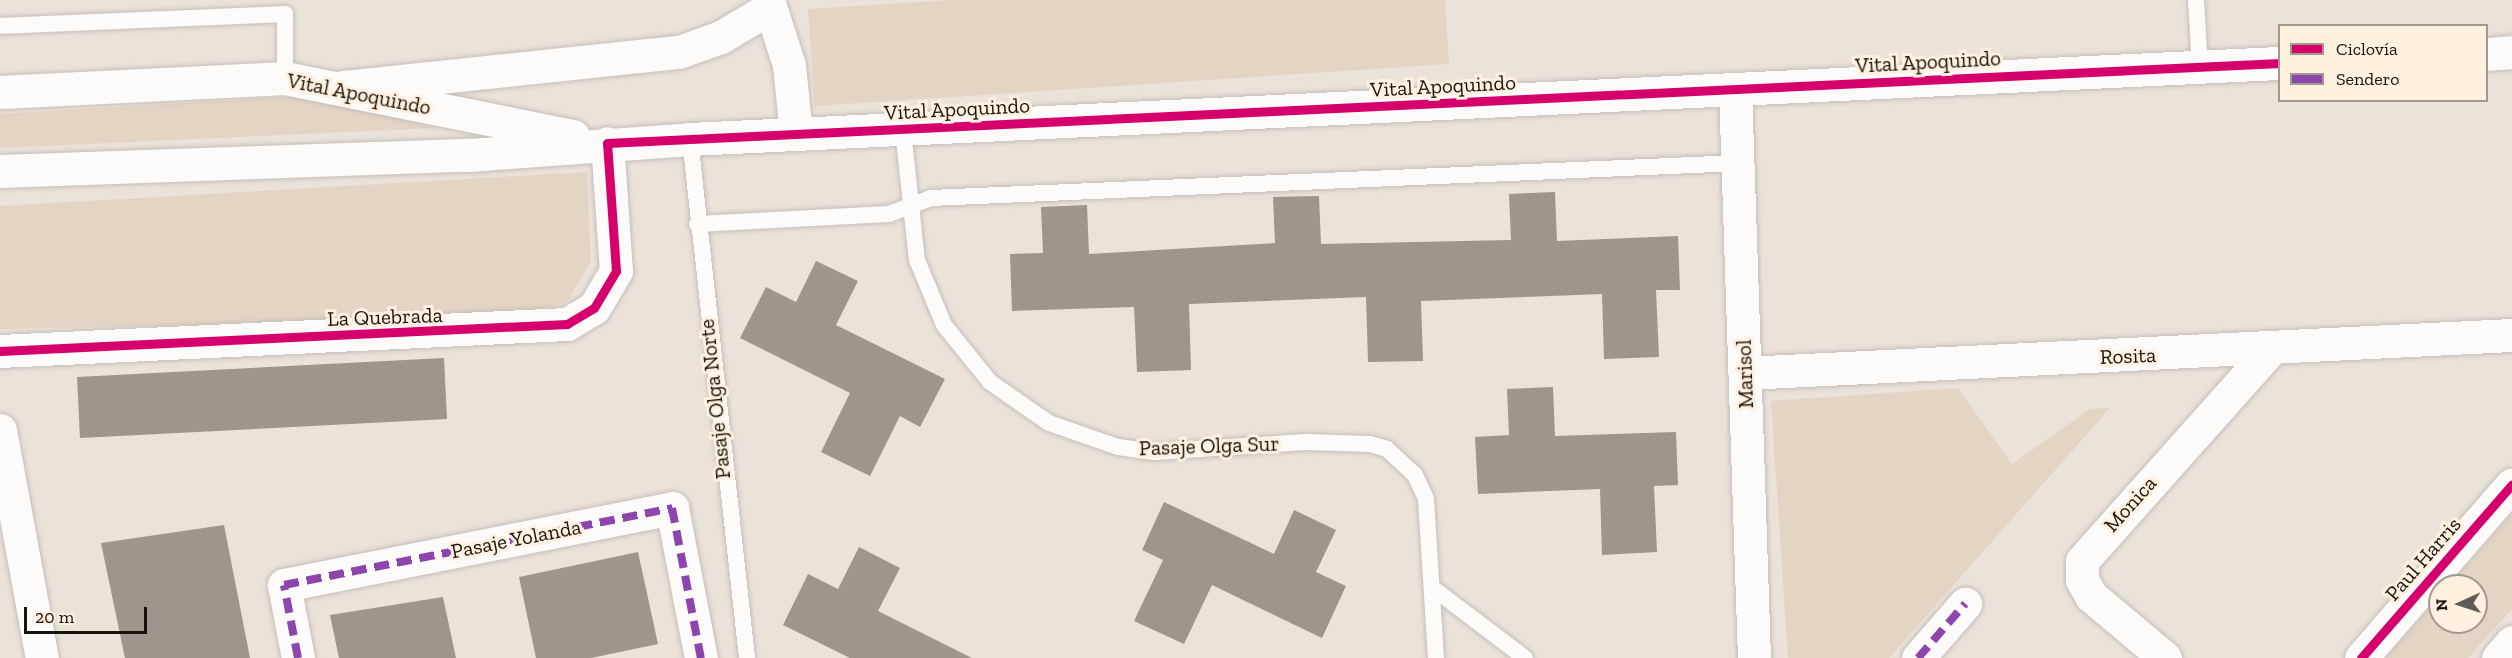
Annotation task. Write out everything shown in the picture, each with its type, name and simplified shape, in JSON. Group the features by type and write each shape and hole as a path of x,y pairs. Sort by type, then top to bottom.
{"street":[{"path":"335,88 680,52 721,37 768,4 789,65 796,134"},
{"path":"2488,54 2512,52"},
{"name":"Vital Apoquindo","path":"0,171 469,155 607,143 2278,63"},
{"name":"Vital Apoquindo","path":"0,92 285,78 607,143"},
{"name":"Marisol","path":"1734,89 1754,658"},
{"name":"La Quebrada","path":"0,351 567,324 594,308 616,271 607,143"},
{"name":"Rosita","path":"1745,373 2270,350 2512,335"},
{"name":"Monica","path":"2165,658 2091,596 2082,580 2082,561 2270,350"},
{"path":"0,430 42,658"},
{"name":"Paul Harris","path":"2361,658 2512,484"},
{"name":"Pasaje Yolanda","path":"298,658 284,585 672,508 701,658"},
{"path":"1918,658 1965,604"},
{"path":"2498,658 2512,642"}],"lane":[{"path":"2196,0 2200,67"},
{"path":"0,26 285,14 285,78"},
{"name":"Pasaje Olga Sur","path":"903,130 908,207 917,260 945,325 965,355 1018,405 1083,438 1145,451 1306,442 1370,444 1387,450 1422,486 1434,589 1436,658"},
{"name":"Pasaje Olga Norte","path":"690,139 697,224 747,658"},
{"path":"697,224 889,214 931,198 1738,163"},
{"path":"1434,589 1525,658"}],"shaded area":[{"path":"952,0 1445,0 1449,64 815,106 808,9"},
{"path":"303,96 436,128 0,148 0,114"},
{"path":"587,172 591,261 568,301 512,318 0,329 0,206"},
{"path":"1958,388 2012,464 2090,409 2110,408 1889,658 1788,658 1771,401"},
{"path":"2512,514 2512,609 2468,658 2386,658 2428,610 2428,634 2488,634 2488,574 2459,574"}],"building":[{"path":"1555,192 1557,241 1678,236 1680,290 1656,290 1659,357 1604,359 1602,294 1421,301 1423,361 1368,362 1366,297 1189,304 1191,370 1137,372 1134,307 1012,311 1010,254 1043,253 1041,207 1087,205 1089,254 1275,243 1273,197 1319,196 1321,244 1511,240 1509,194"},
{"path":"816,261 858,281 836,325 945,379 920,427 900,416 870,476 821,452 850,393 740,338 766,287 796,302"},
{"path":"444,358 447,419 80,438 77,377"},
{"path":"1553,387 1555,436 1676,432 1678,485 1654,486 1657,552 1602,555 1600,489 1478,494 1475,437 1509,435 1507,389"},
{"path":"1164,502 1274,554 1294,510 1336,530 1316,572 1346,586 1322,638 1212,585 1184,644 1134,621 1163,560 1142,550"},
{"path":"224,525 250,658 125,658 101,543"},
{"path":"859,547 900,568 878,611 972,658 850,658 783,625 808,574 838,589"},
{"path":"638,552 658,644 591,658 536,658 519,577"},
{"path":"443,597 456,658 339,658 330,615"}],"marked path":[{"path":"298,658 284,585 672,508 701,658"},
{"path":"1918,658 1965,604"}],"cycle path":[{"path":"0,351 567,324 594,308 616,271 607,143 2278,63"},
{"path":"2361,658 2512,484"}]}
